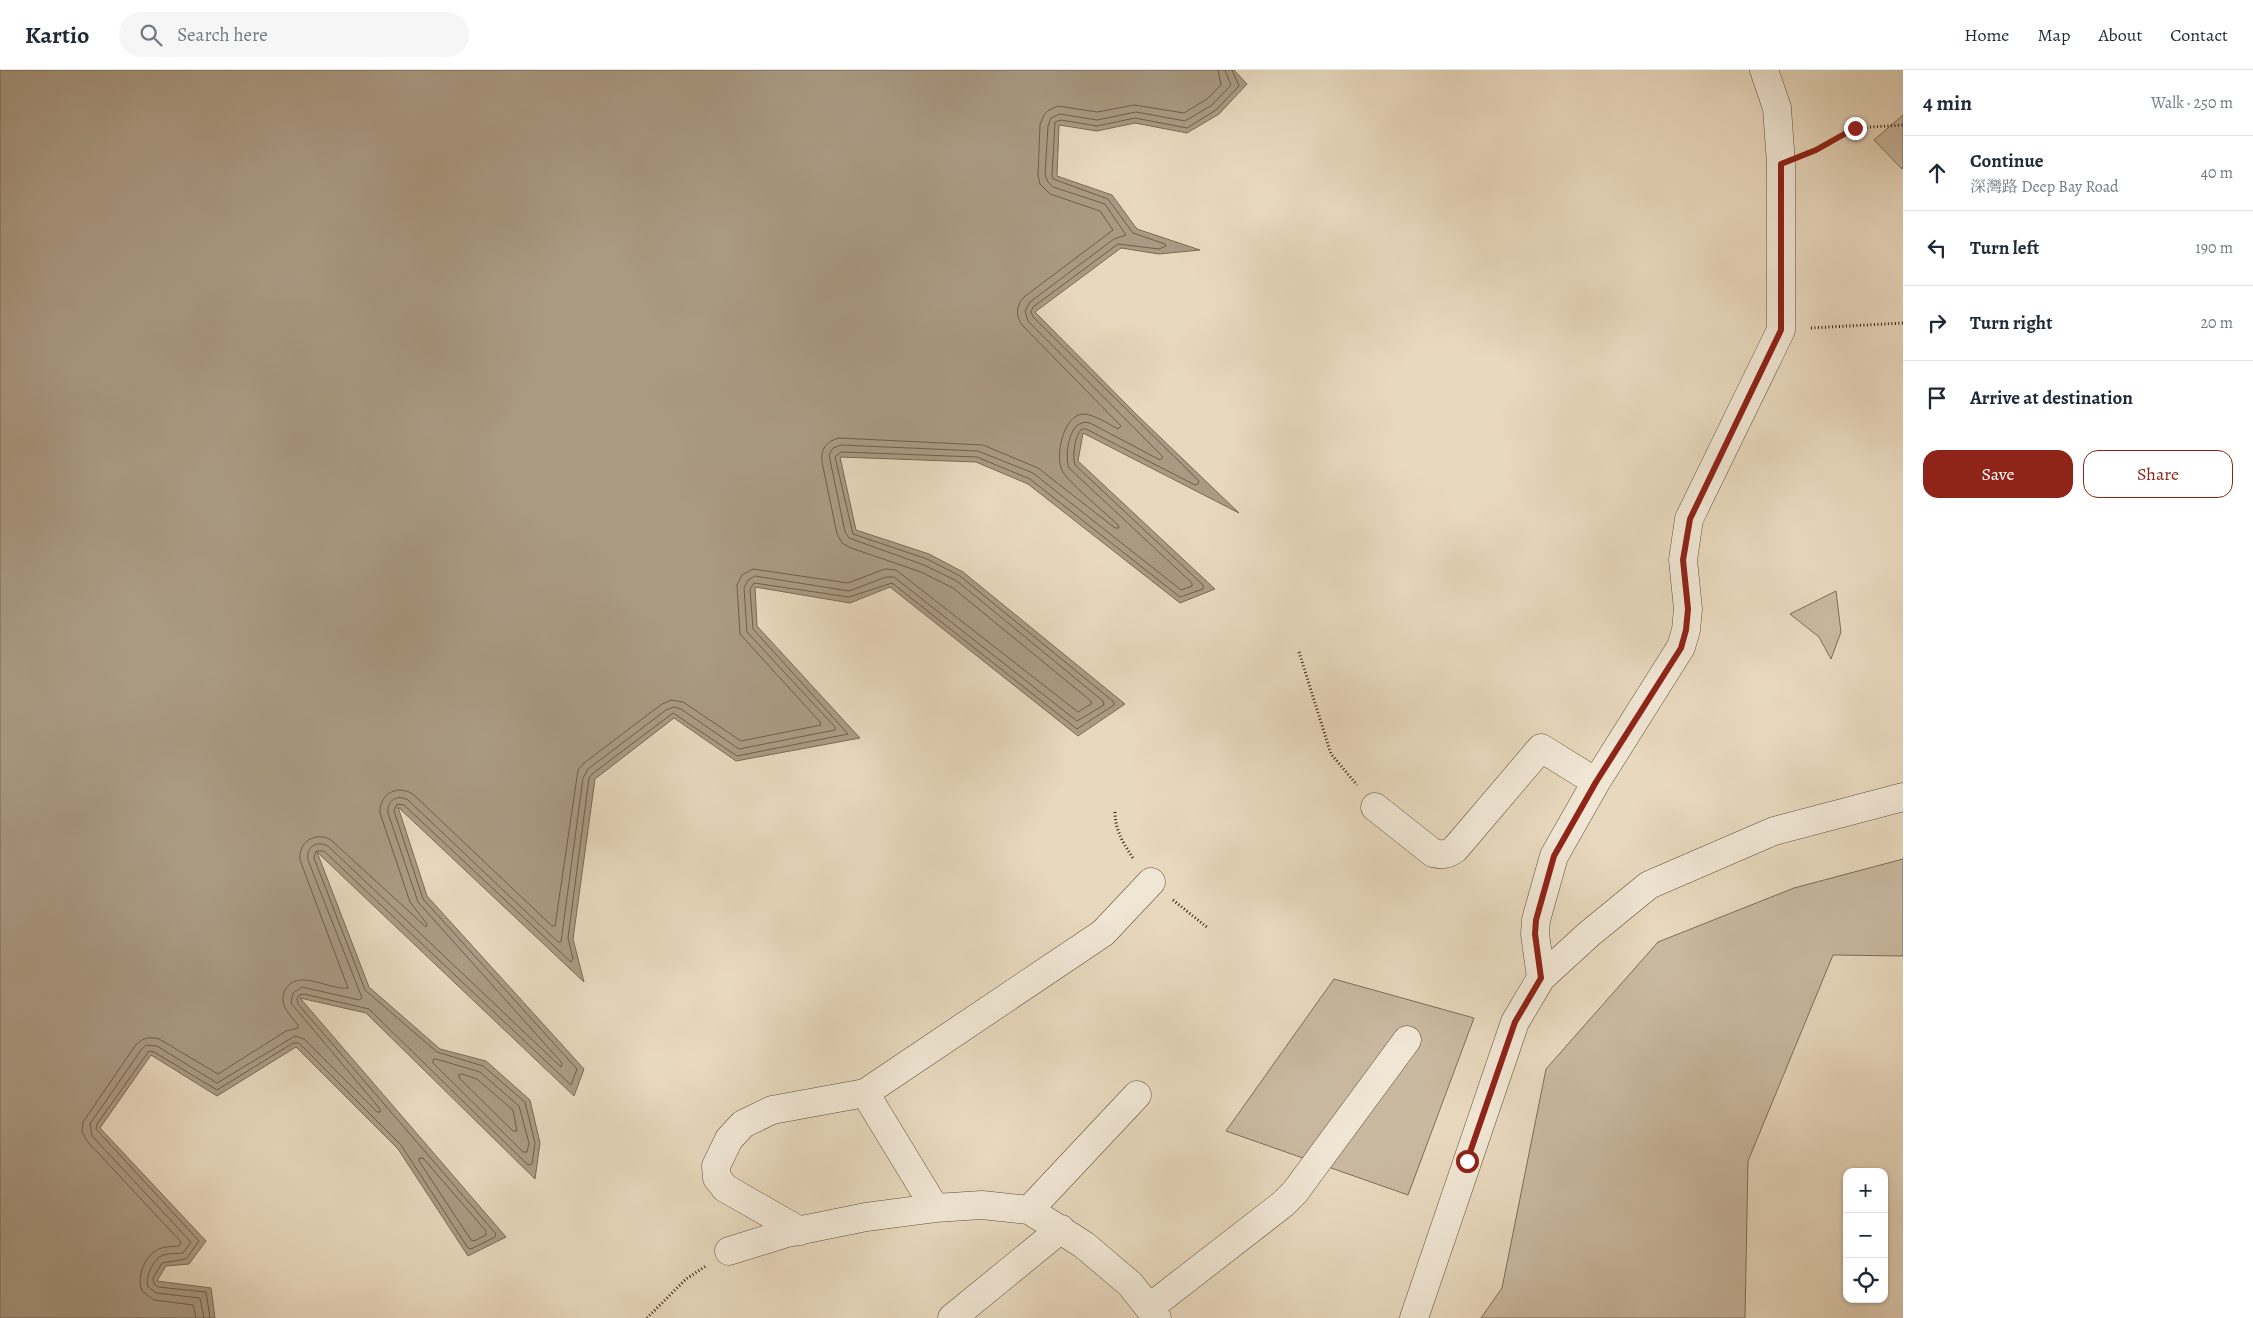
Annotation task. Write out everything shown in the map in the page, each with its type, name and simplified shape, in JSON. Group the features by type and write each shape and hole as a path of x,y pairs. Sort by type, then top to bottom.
{"street":[{"path":"1541,978 1535,934 1536,920 1554,856 1596,782 1681,648 1688,609 1683,560 1690,519 1781,330 1781,164 1777,108 1764,70"},
{"path":"1376,807 1433,853 1443,855 1449,854 1455,849 1541,748 1596,782"},
{"path":"1414,1318 1515,1022 1541,978 1589,934 1649,885 1774,830 1903,797"},
{"path":"800,1231 725,1188 717,1178 716,1166 729,1139 743,1124 772,1110 865,1093 1051,966 1103,933 1151,882"},
{"path":"729,1251 800,1231 866,1217 935,1208 982,1205 1029,1210 1084,1244 1130,1284 1153,1313 1295,1192 1406,1040"},
{"path":"865,1093 935,1208"},
{"path":"1029,1210 1137,1095"},
{"path":"952,1318 1061,1229"}],"path":[{"path":"1781,164 1816,150 1855,128 1903,125"},
{"path":"1781,330 1903,323"},
{"path":"1300,652 1330,754 1376,807"},
{"path":"647,1318 686,1279 729,1251"}],"shaded area":[{"path":"1903,115 1903,166 1902,169 1874,140"},
{"path":"1836,591 1841,632 1831,659 1819,637 1790,614"},
{"path":"1903,859 1903,956 1833,955 1748,1161 1745,1318 1481,1318 1502,1288 1546,1069 1658,942 1794,888"},
{"path":"1334,979 1474,1018 1408,1195 1226,1131"}],"water":[{"path":"0,70 1234,70 1247,84 1219,114 1187,133 1135,123 1097,131 1059,125 1057,176 1112,195 1137,229 1200,250 1159,254 1121,248 1035,312 1136,414 1239,513 1083,433 1078,461 1215,589 1180,603 1028,484 976,462 840,457 856,530 929,554 963,572 1125,704 1078,736 890,587 850,603 755,587 757,626 860,738 736,761 674,718 595,779 573,939 584,982 398,807 427,896 584,1069 574,1096 317,852 369,987 440,1049 486,1061 530,1100 540,1143 535,1179 366,1013 300,998 506,1237 468,1256 398,1149 296,1047 217,1096 151,1055 100,1128 206,1241 189,1264 166,1266 157,1281 211,1288 215,1318 0,1318"}],"route":[{"path":"1467,1161 1515,1022 1541,978 1535,934 1536,920 1554,856 1596,782 1681,648 1686,630 1688,609 1683,560 1690,519 1781,330 1781,164 1816,150 1855,128"}]}
